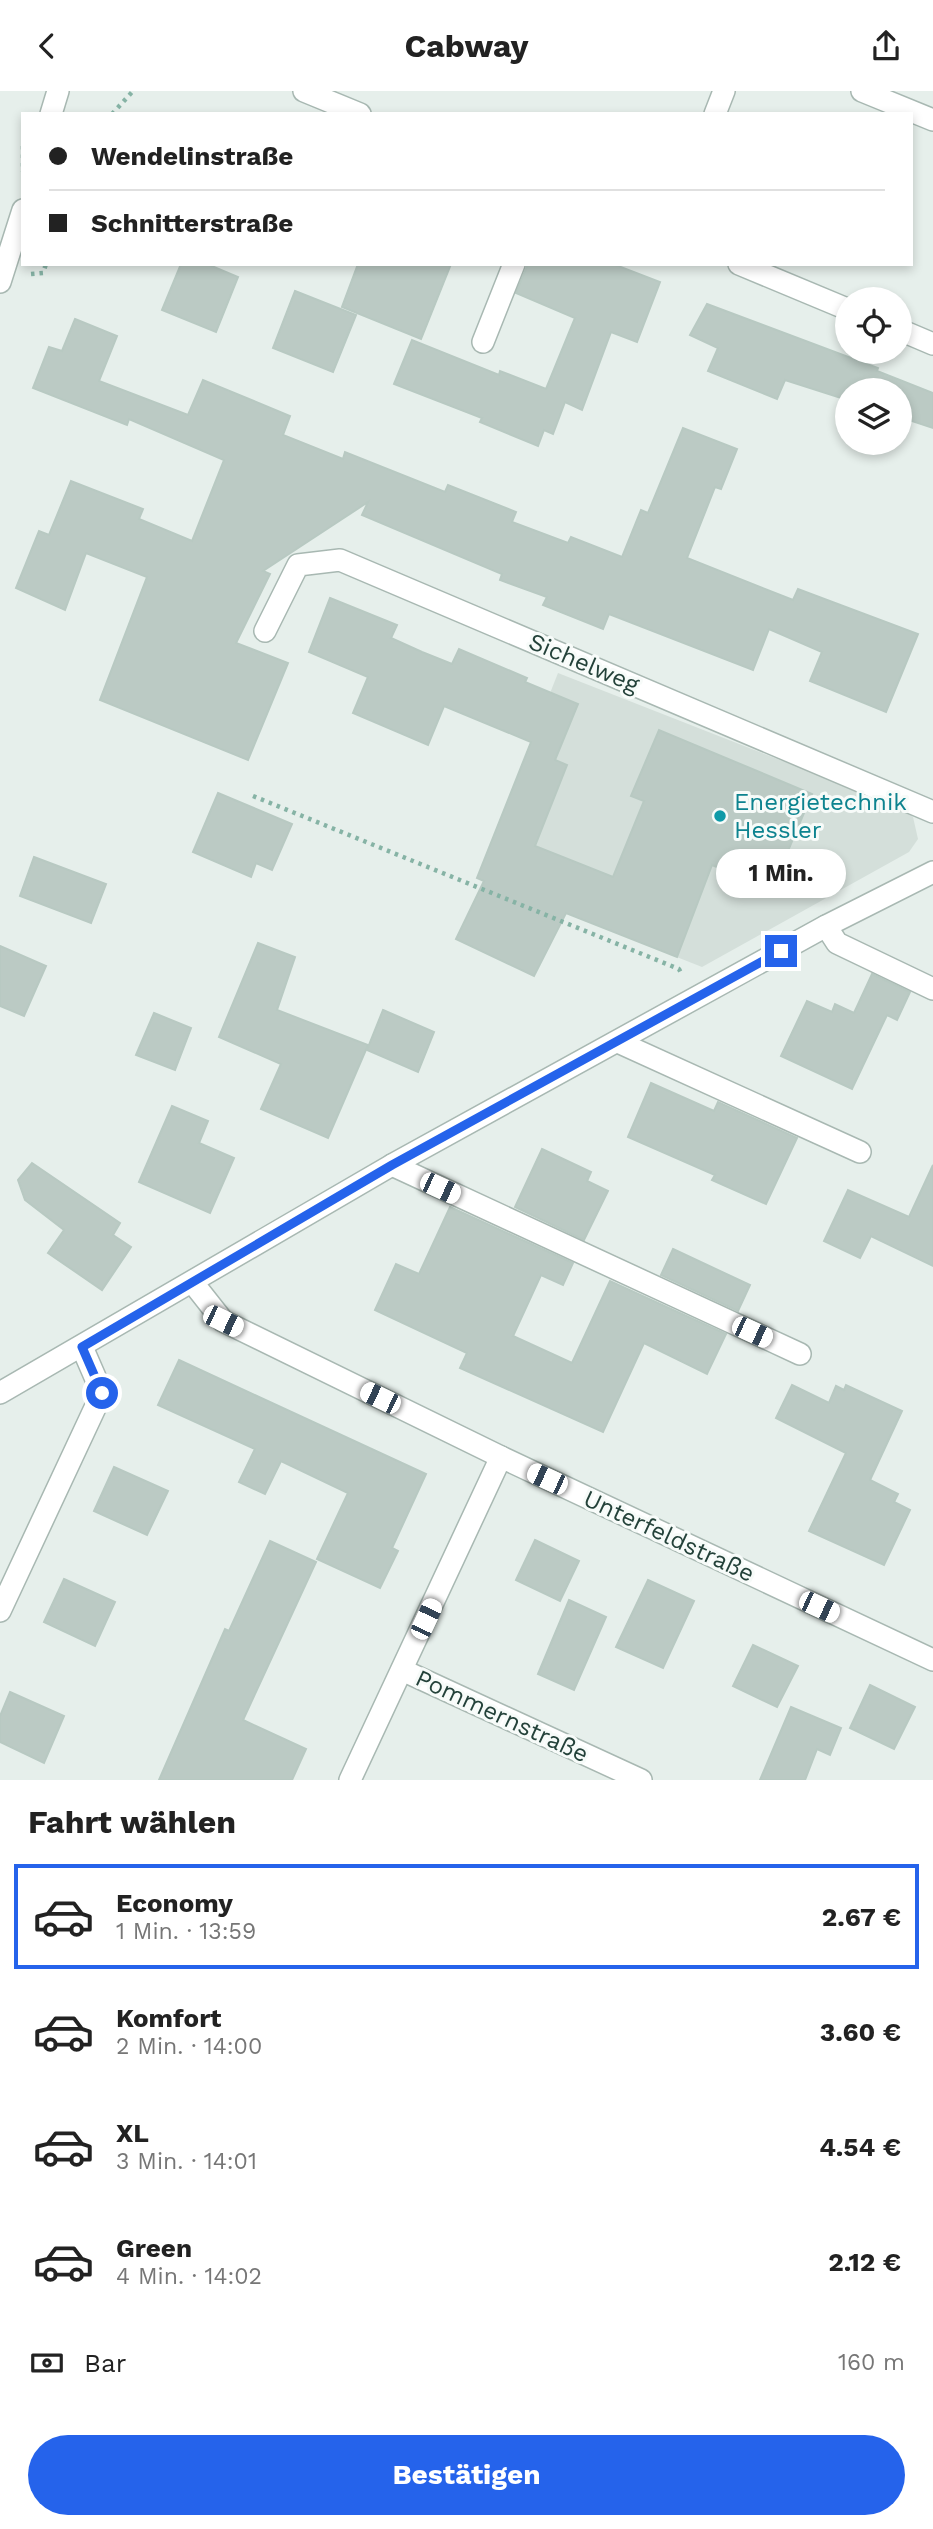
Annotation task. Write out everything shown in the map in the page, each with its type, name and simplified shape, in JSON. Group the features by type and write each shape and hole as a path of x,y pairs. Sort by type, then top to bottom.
{"street":[{"path":"52,112 58,91"},
{"path":"304,91 333,109"},
{"path":"716,112 724,91"},
{"path":"862,91 933,120"},
{"path":"0,282 21,216"},
{"path":"483,342 513,266"},
{"path":"743,266 835,304"},
{"path":"912,335 933,344"},
{"name":"Sichelweg","path":"265,631 298,565 340,560 933,812"},
{"path":"0,1392 193,1283 392,1165 826,926 933,872"},
{"path":"826,926 837,943 933,989"},
{"path":"618,1042 860,1152"},
{"path":"392,1165 800,1354"},
{"name":"Unterfeldstraße","path":"193,1283 223,1321 501,1457 933,1660"},
{"path":"0,1611 102,1393 82,1347"},
{"path":"350,1780 501,1457"},
{"name":"Pommernstraße","path":"402,1670 641,1780"}],"path":[{"path":"114,112 133,91"},
{"path":"253,796 679,969 695,1000"}],"shaded area":[{"path":"558,673 900,807 913,817 918,839 909,852 702,967 477,878"}],"building":[{"path":"180,266 212,266 238,277 216,332 162,310"},
{"path":"357,266 450,266 421,339 342,307"},
{"path":"527,266 618,266 660,282 637,342 611,332 582,410 565,402 553,434 544,430 538,446 480,422 482,418 394,384 412,340 499,375 500,371 546,389 575,318 516,293"},
{"path":"295,291 356,315 333,372 273,348"},
{"path":"707,304 835,352 835,364 867,364 895,378 835,378 835,396 785,380 777,399 708,371 718,348 690,335"},
{"path":"75,319 117,336 99,381 188,415 203,380 290,416 283,435 343,459 345,452 445,492 448,485 516,512 512,522 568,543 571,537 622,557 641,510 648,513 683,428 737,449 721,489 715,487 687,558 793,600 798,589 918,634 886,712 810,681 822,652 769,629 753,670 609,614 603,629 543,605 547,597 500,580 502,574 362,515 368,502 263,571 270,574 236,643 288,663 248,760 100,700 147,577 86,553 65,610 16,588 39,531 49,535 71,481 143,509 139,519 192,541 224,460 129,419 127,425 33,388 49,347 62,351"},
{"path":"912,385 933,393 933,428 912,421"},
{"path":"330,598 397,625 391,638 422,652 452,664 459,649 527,678 525,682 578,704 555,760 567,765 535,846 613,877 644,801 631,796 659,730 812,794 785,858 776,854 763,886 712,865 677,957 566,913 534,976 456,939 484,881 477,878 531,742 444,706 428,745 353,713 368,677 309,652"},
{"path":"218,793 292,824 272,870 256,863 251,877 193,852"},
{"path":"34,857 106,884 91,923 20,896"},
{"path":"258,943 295,957 277,1010 368,1045 328,1138 261,1109 281,1064 219,1037"},
{"path":"0,946 46,966 24,1016 0,1006"},
{"path":"872,974 910,992 897,1020 887,1015 852,1089 781,1056 807,1001 832,1012 835,1004 854,1013"},
{"path":"383,1010 434,1032 418,1072 367,1050"},
{"path":"154,1013 191,1028 175,1070 136,1055"},
{"path":"651,1083 714,1111 718,1102 797,1138 766,1204 712,1180 715,1175 628,1137"},
{"path":"172,1106 208,1121 199,1143 234,1158 210,1213 139,1182"},
{"path":"542,1149 591,1172 587,1181 608,1191 584,1240 515,1207"},
{"path":"32,1163 120,1223 113,1235 131,1247 102,1290 48,1253 64,1230 25,1200 18,1180"},
{"path":"933,1165 933,1266 871,1236 860,1258 824,1241 848,1190 909,1217"},
{"path":"450,1207 573,1263 563,1285 541,1275 513,1336 572,1363 610,1281 726,1334 707,1374 644,1343 603,1432 460,1368 467,1353 375,1310 396,1264 419,1274"},
{"path":"673,1249 750,1285 738,1311 661,1275"},
{"path":"179,1360 426,1474 392,1548 398,1551 380,1588 317,1559 348,1493 281,1461 265,1494 239,1482 255,1449 158,1405"},
{"path":"792,1385 829,1403 836,1386 844,1390 846,1385 902,1411 870,1480 898,1494 894,1502 910,1510 884,1565 809,1531 846,1453 776,1418"},
{"path":"114,1467 168,1491 147,1535 94,1511"},
{"path":"535,1540 579,1561 560,1601 516,1580"},
{"path":"270,1541 316,1562 243,1720 306,1749 292,1780 159,1780 225,1629 229,1631"},
{"path":"64,1579 115,1602 95,1646 44,1622"},
{"path":"648,1580 694,1601 663,1668 616,1647"},
{"path":"569,1600 606,1617 574,1690 538,1674"},
{"path":"753,1645 798,1666 777,1707 733,1686"},
{"path":"870,1685 915,1707 894,1749 850,1728"},
{"path":"10,1692 64,1716 44,1763 0,1742 0,1716"},
{"path":"791,1707 841,1728 830,1755 817,1749 805,1780 760,1780"}],"place":[{"name":"Energietechnik Hessler","path":"720,816"}],"route":[{"path":"102,1393 82,1347 392,1165 781,951"}]}
